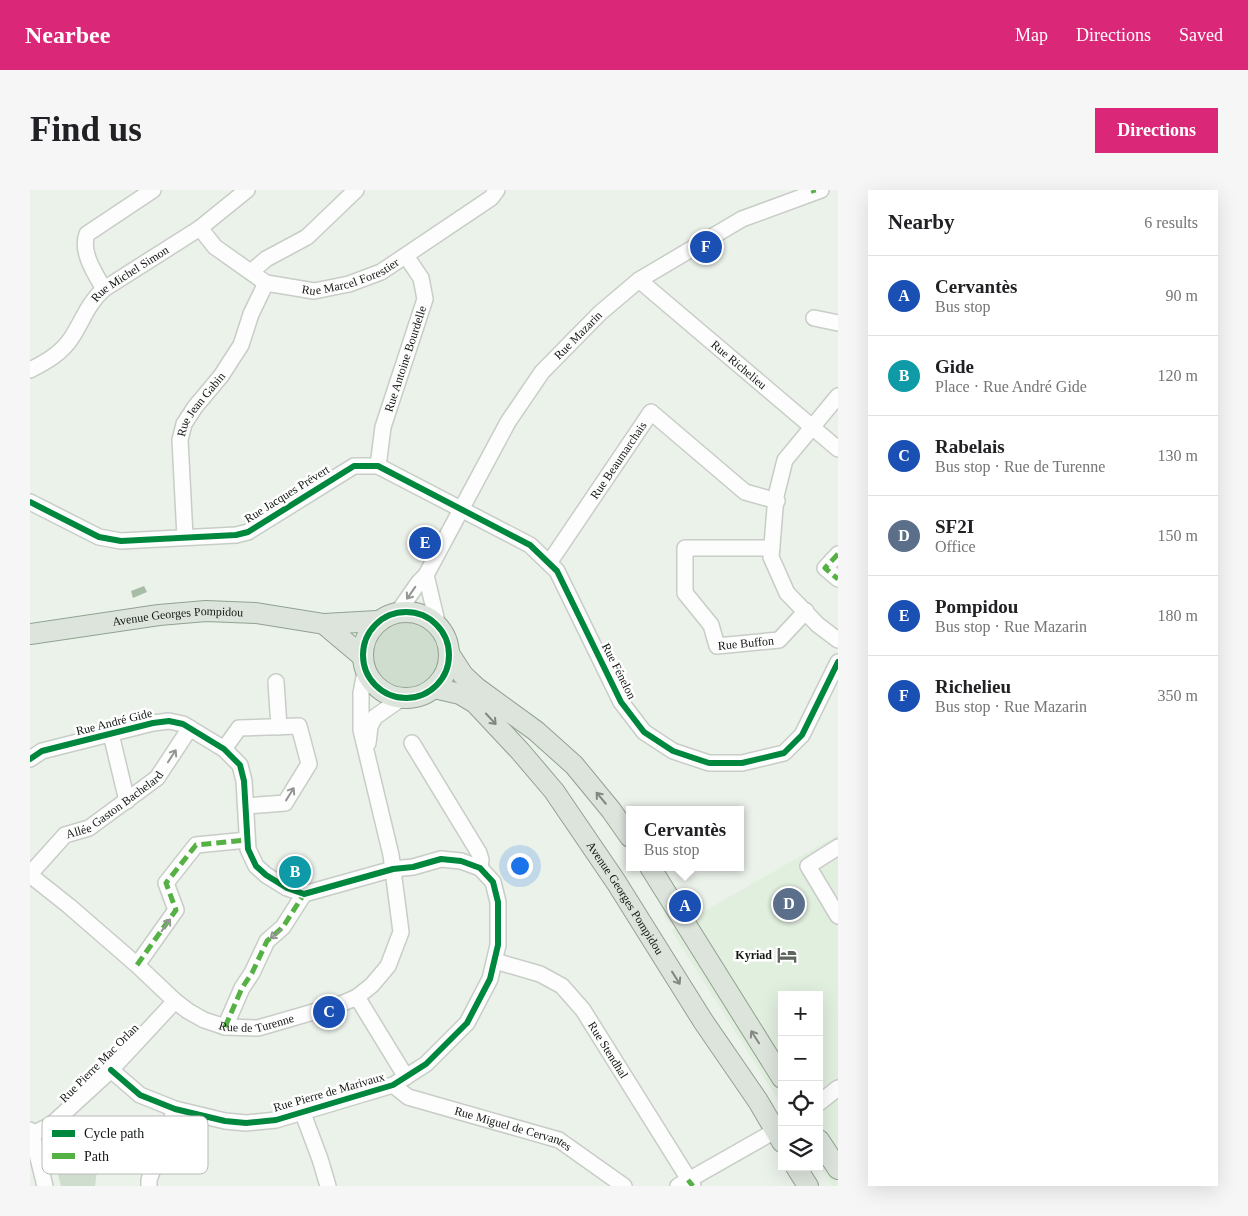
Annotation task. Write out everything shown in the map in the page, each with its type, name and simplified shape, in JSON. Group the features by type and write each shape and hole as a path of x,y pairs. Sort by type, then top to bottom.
{"main road":[{"name":"Avenue Georges Pompidou","path":"30,634 159,615 206,611 256,613 324,624 378,621"},
{"path":"324,624 364,664 372,682 390,696 413,698 434,688 448,668 450,655 445,634 427,616 412,612 398,612 387,615 369,631 364,643 364,664"},
{"path":"450,655 463,675 477,688 536,731 574,765 626,831"},
{"name":"Avenue Georges Pompidou","path":"434,688 460,694 475,703 554,791 616,882 703,1022 778,1131"},
{"path":"653,871 778,1072"},
{"path":"823,1146 838,1169"},
{"path":"799,1171 808,1186"}],"street":[{"path":"104,289 86,253 84,240 87,234 153,190"},
{"name":"Rue Michel Simon","path":"30,370 54,357 65,347 95,297 104,289 200,228 247,190"},
{"path":"251,272 266,259 307,236 356,190"},
{"name":"Rue Marcel Forestier","path":"200,228 215,247 266,282 314,291 349,284 381,272 491,198 497,190"},
{"name":"Rue Mazarin","path":"398,612 426,575 508,422 542,372 600,313 639,280 742,219 816,191"},
{"name":"Rue Antoine Bourdelle","path":"378,466 383,427 425,299 421,278 406,256"},
{"name":"Rue Richelieu","path":"639,280 838,449"},
{"name":"Rue Jean Gabin","path":"185,537 180,440 184,424 195,407 221,376 241,346 251,314 266,282"},
{"path":"814,318 838,323"},
{"path":"838,396 785,460 777,501 771,557 786,593 818,625 838,640"},
{"name":"Rue Beaumarchais","path":"549,563 651,412 745,492 777,501"},
{"name":"Rue Jacques Prévert","path":"30,502 100,537 121,541 236,535 248,532 354,466 378,466 462,509"},
{"name":"Rue Fénelon","path":"462,509 530,545 557,571 620,702 644,732 673,751 709,763 742,762 784,753 802,735 838,662"},
{"name":"Rue Buffon","path":"772,548 685,548 685,593 711,625 718,646 779,640 806,611"},
{"path":"838,554 825,568 838,579"},
{"path":"426,575 438,626"},
{"name":"Rue de Turenne","path":"30,875 52,891 188,1012 204,1020 225,1027 258,1028 341,1004 357,997 372,985 388,966 401,932 393,870 367,749 361,730 360,710 364,664"},
{"path":"276,682 279,727"},
{"name":"Rue de Turenne","path":"367,749 370,726 375,717 402,698"},
{"name":"Rue André Gide","path":"30,759 42,751 153,723 169,721 183,724 224,749 240,765 244,781 248,849 256,866 287,888 304,894"},
{"path":"224,749 239,728 299,726 309,764 285,803 246,806"},
{"name":"Allée Gaston Bachelard","path":"30,875 65,835 89,828 157,778 190,728"},
{"path":"111,734 127,801"},
{"name":"Rue Pierre de Marivaux","path":"208,1117 225,1121 246,1122 276,1120 400,1081 426,1064 467,1023 490,979 495,961 498,945 498,902 492,882 480,868 481,860 479,853 412,743"},
{"path":"137,965 176,910 166,883 196,845 247,840"},
{"path":"838,847 808,866 838,916"},
{"path":"225,1027 242,988 252,974 267,941 283,927 304,894 441,859 461,860 480,868"},
{"name":"Rue Stendhal","path":"495,961 540,974 562,986 583,1010 686,1184"},
{"path":"357,997 400,1081"},
{"name":"Rue Pierre Mac Orlan","path":"61,1116 110,1070 175,1001"},
{"name":"Rue Pierre de Marivaux","path":"110,1070 140,1094 175,1109 204,1116"},
{"name":"Rue Miguel de Cervantes","path":"400,1081 408,1097 559,1140 624,1186"},
{"path":"823,1100 838,1088"},
{"path":"172,1116 175,1109"},
{"path":"302,1111 328,1186"},
{"path":"31,1132 45,1186"},
{"path":"686,1184 766,1136 778,1132"}],"shaded area":[{"path":"144,586 147,592 133,598 131,591"},
{"path":"413,619 425,625 434,634 440,646 438,666 430,677 413,687 399,687 382,677 374,666 372,646 382,629 393,621"},
{"path":"838,835 838,1186 832,1186 822,1171 823,991 778,991 778,1100 671,930"},
{"path":"58,1174 97,1174 95,1186 61,1186"}],"marked path":[{"path":"838,554 825,568 838,579"},
{"path":"137,965 176,910 166,883 196,845 247,840"},
{"path":"225,1027 242,988 252,973 267,941 283,927 304,894"},
{"path":"688,1180 693,1186"}],"cycle path":[{"path":"30,502 99,537 121,541 236,535 248,532 354,466 378,466 530,545 557,571 621,702 644,732 673,751 709,763 742,763 784,753 802,735 838,662"},
{"path":"398,612 414,612 423,615 437,624 446,638 449,655 446,672 437,686 423,695 414,698 398,698 382,691 370,679 363,663 363,647 370,631 382,619 398,612"},
{"path":"30,759 42,751 153,723 169,721 183,724 224,749 240,765 244,781 248,849 256,866 266,875 287,888 304,894 393,869 413,867 441,859 461,861 480,868 493,882 498,902 498,945 490,979 467,1023 426,1064 393,1085 276,1120 246,1123 208,1117"},
{"path":"111,1070 140,1095 175,1109 204,1116"}],"place":[{"name":"Richelieu","path":"706,247"},
{"name":"Pompidou","path":"425,543"},
{"name":"Gide","path":"295,872"},
{"name":"SF2I","path":"789,904"},
{"name":"Cervantès","path":"685,906"},
{"name":"Kyriad","path":"787,955"},
{"name":"Rabelais","path":"329,1012"}]}
